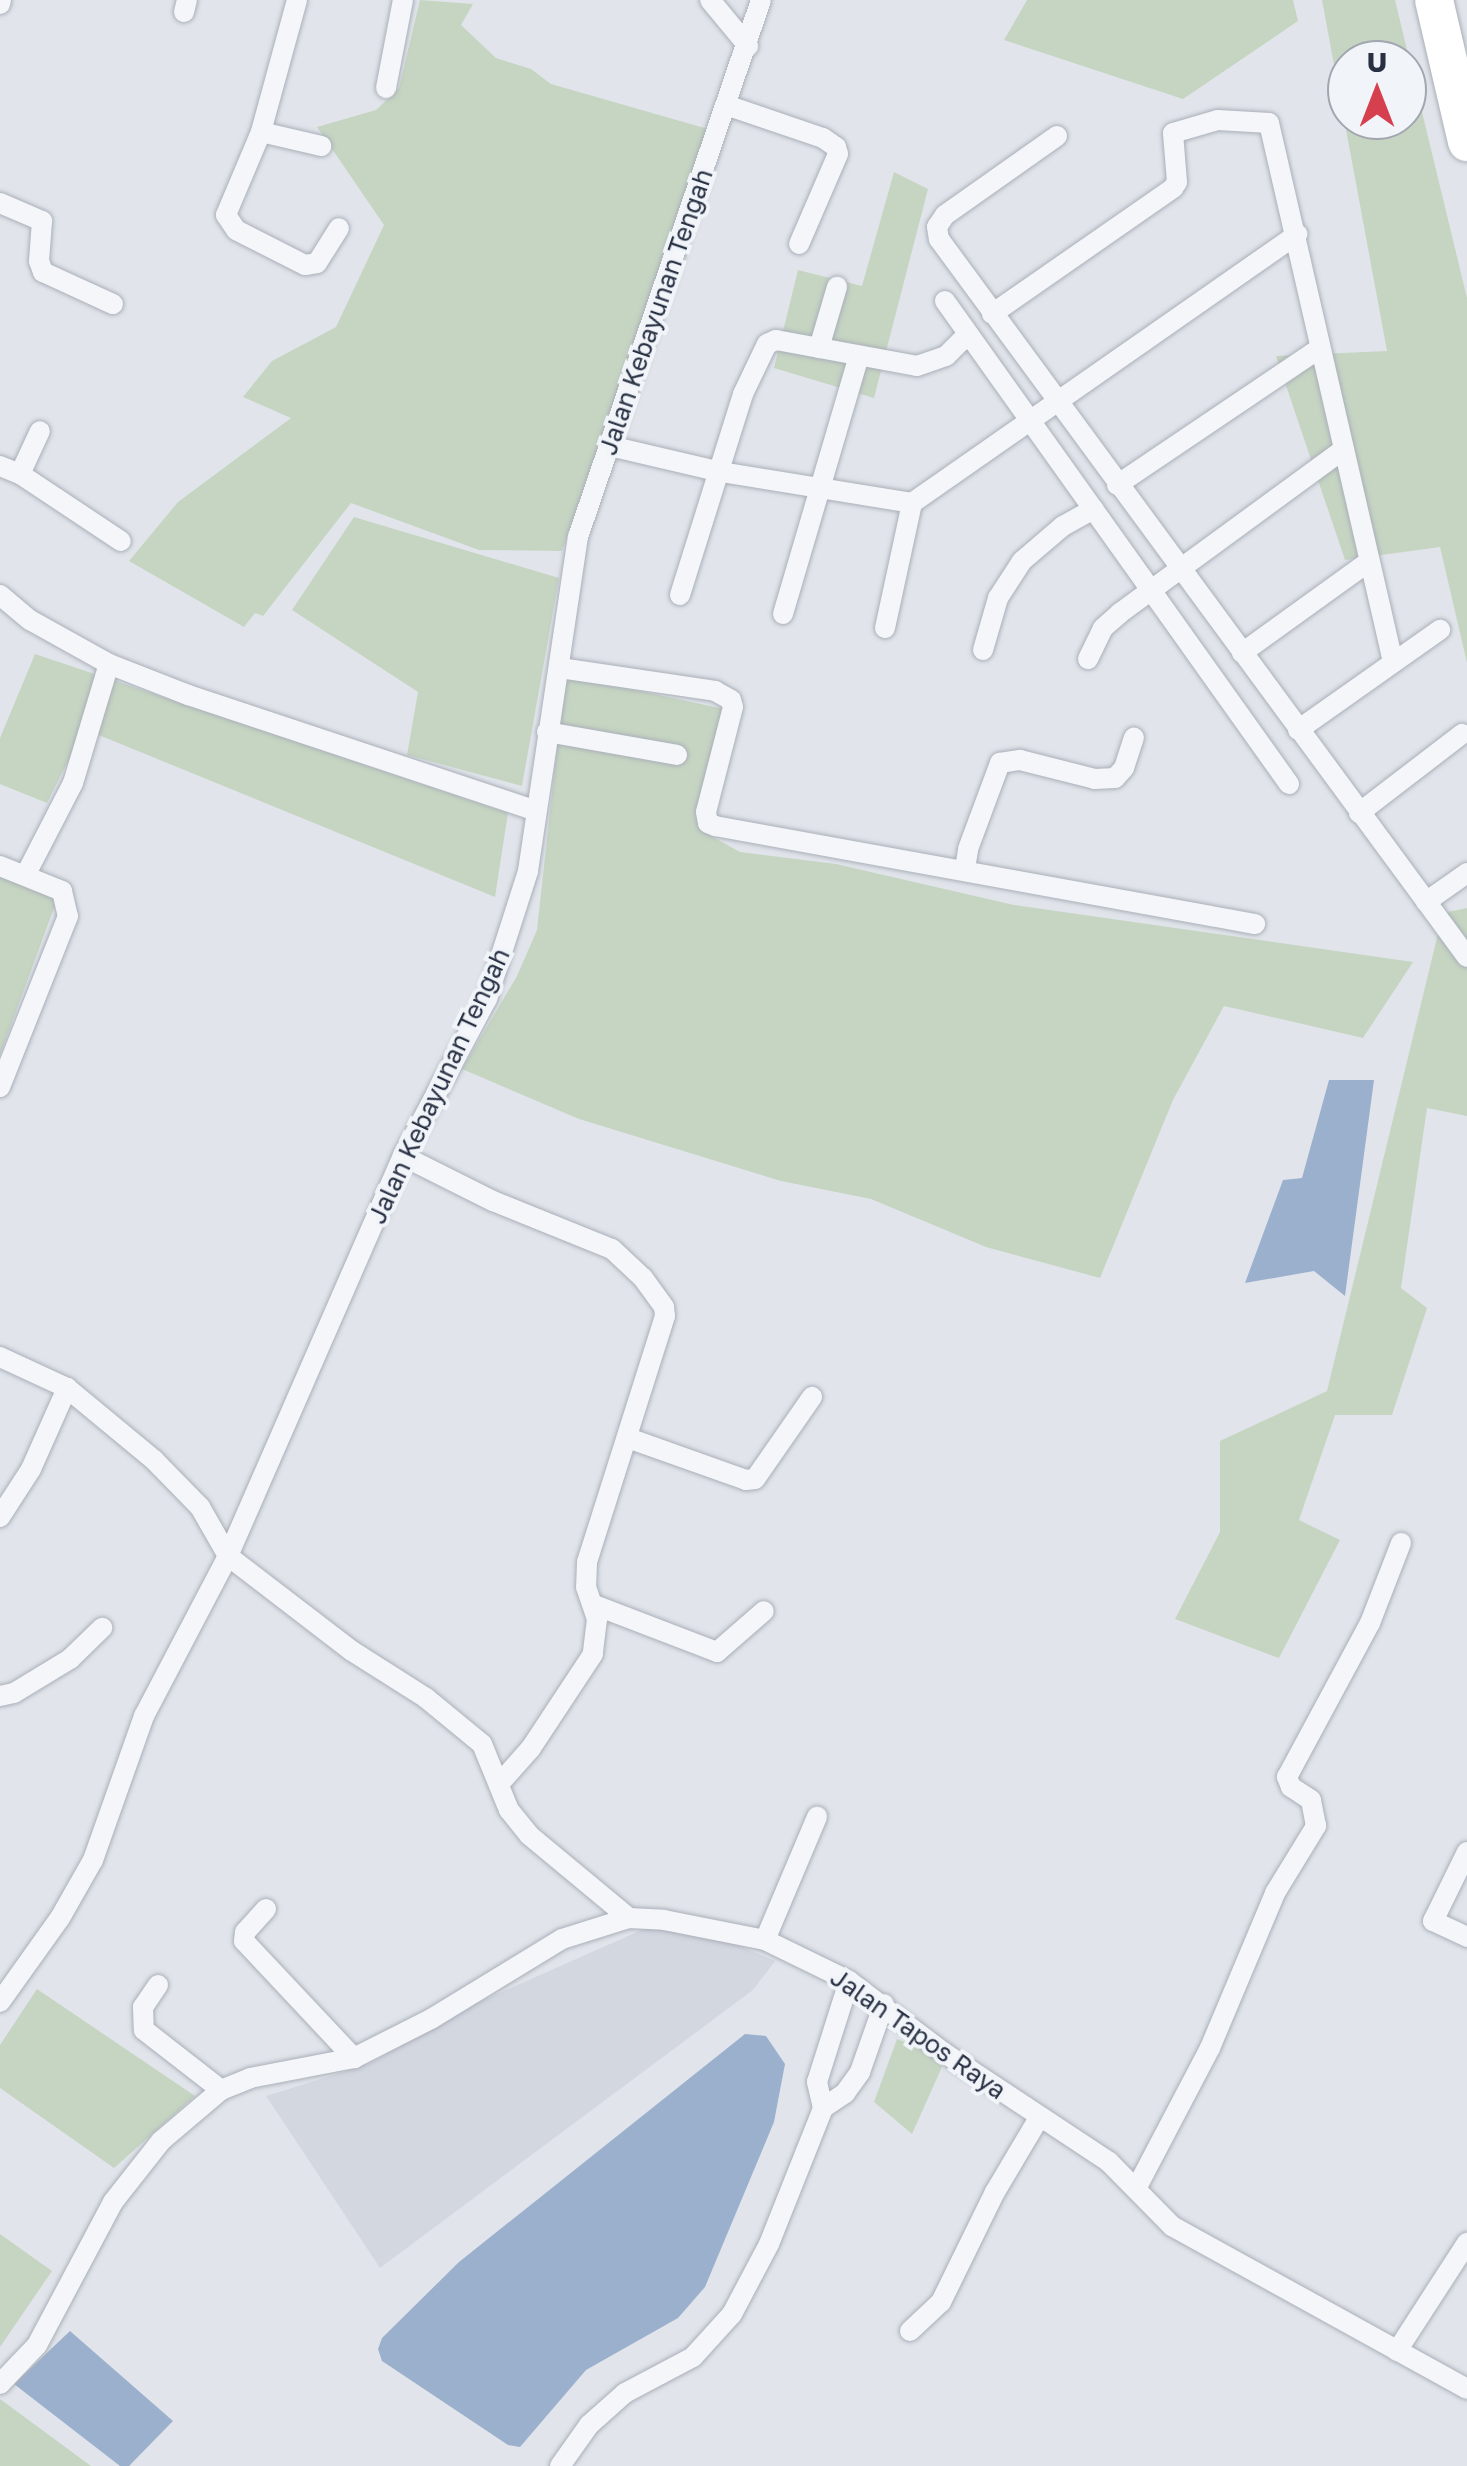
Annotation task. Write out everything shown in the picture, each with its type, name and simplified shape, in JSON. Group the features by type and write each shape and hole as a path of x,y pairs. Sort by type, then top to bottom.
{"highway":[{"path":"1434,0 1467,142"}],"street":[{"path":"297,0 261,132 228,206 229,223 312,266 339,228"},
{"path":"386,88 404,0"},
{"path":"710,0 748,46"},
{"name":"Jalan Kebayunan Tengah","path":"3,1990 60,1918 92,1860 144,1716 228,1556 403,1156 492,984 528,872 578,537 726,105 759,24 762,0"},
{"path":"726,105 824,138 836,147 838,154 799,244"},
{"path":"992,314 1173,188 1178,182 1173,133 1201,123 1250,119 1270,123 1341,451 1393,662"},
{"path":"261,132 321,146"},
{"path":"1057,136 945,214 937,227 939,240 1467,956"},
{"path":"0,203 42,221 39,260 43,272 113,304"},
{"path":"886,628 912,504 1297,234"},
{"path":"819,348 837,286"},
{"path":"945,302 1290,784"},
{"path":"680,595 743,394 763,348 776,340 899,365 932,363 968,334"},
{"path":"1117,484 1320,348"},
{"path":"782,614 859,356"},
{"path":"40,431 10,470 121,541"},
{"path":"610,446 721,472 912,504"},
{"path":"1088,658 1103,628 1341,451"},
{"path":"982,650 998,598 1022,561 1064,526 1094,510"},
{"path":"1242,653 1368,562"},
{"path":"0,595 17,612 109,664 536,811"},
{"path":"1298,730 1440,630"},
{"path":"26,874 73,783 109,664"},
{"path":"560,668 715,691 731,700 733,707 708,798 708,823 1255,924"},
{"path":"548,732 677,755"},
{"path":"1359,813 1462,734"},
{"path":"965,869 968,849 1000,764 1020,760 1095,779 1115,778 1124,768 1134,738"},
{"path":"0,866 62,891 68,916 0,1087"},
{"path":"1426,902 1467,873"},
{"path":"403,1156 493,1201 612,1249 658,1296 666,1316 587,1562 586,1587 597,1619 588,1666 532,1748 500,1783"},
{"path":"0,1357 66,1388 154,1460 200,1507 228,1556 352,1650 426,1698 482,1744 509,1810 529,1835 630,1918"},
{"path":"0,1516 30,1468 66,1388"},
{"path":"628,1438 746,1480 755,1479 812,1397"},
{"path":"1136,2187 1210,2048 1275,1893 1316,1826 1310,1800 1291,1788 1287,1777 1370,1623 1401,1544"},
{"path":"592,1604 687,1645 716,1652 764,1611"},
{"path":"0,1696 14,1693 70,1659 102,1628"},
{"path":"765,1940 817,1817"},
{"path":"1467,1852 1434,1921 1467,1937"},
{"path":"266,1910 246,1932 244,1940 354,2058"},
{"name":"Jalan Tapos Raya","path":"0,2384 37,2344 113,2202 161,2140 221,2090 250,2078 354,2058 430,2018 562,1939 630,1918 664,1920 765,1940 849,1982 884,2004 942,2052 1109,2162 1172,2226 1467,2389"},
{"path":"824,2108 817,2082 849,1982"},
{"path":"158,1986 143,2008 144,2030 221,2090"},
{"path":"560,2466 588,2424 625,2393 693,2358 732,2314 769,2244 824,2108 845,2093 860,2072 884,2004"},
{"path":"910,2331 942,2302 995,2192 1038,2118"},
{"path":"1397,2351 1467,2242"}],"shaded area":[{"path":"655,1924 723,1939 775,1961 753,1990 380,2268 266,2096 369,2064 468,2007"}],"green space":[{"path":"420,0 473,4 461,25 496,58 531,69 551,84 708,129 562,551 479,550 351,503 263,616 255,613 244,627 129,561 178,502 291,418 243,397 272,361 336,327 384,225 317,127 376,110 399,88"},
{"path":"1027,0 1293,0 1298,21 1183,99 1004,40"},
{"path":"1322,0 1395,0 1405,40 1329,40"},
{"path":"1427,132 1467,298 1467,663 1440,547 1345,560 1276,356 1387,351 1348,140 1427,140"},
{"path":"894,172 928,189 874,398 774,368 798,270 862,286"},
{"path":"354,517 559,578 522,786 407,755 418,692 292,610"},
{"path":"35,654 508,813 495,897 84,729 47,803 0,784 0,738"},
{"path":"565,675 724,709 700,830 740,852 836,864 1014,905 1413,962 1363,1038 1224,1006 1173,1100 1100,1278 986,1247 871,1199 781,1181 579,1119 462,1069 517,976 537,930"},
{"path":"0,873 58,897 0,1055"},
{"path":"1467,908 1467,1116 1427,1108 1401,1288 1427,1308 1392,1415 1335,1415 1299,1520 1340,1540 1279,1658 1175,1619 1220,1532 1220,1441 1327,1391 1443,913"},
{"path":"37,1989 195,2096 114,2168 0,2088 0,2045"},
{"path":"897,2039 946,2058 912,2134 874,2102"},
{"path":"0,2234 52,2271 0,2347"},
{"path":"0,2399 91,2466 0,2466"}],"water":[{"path":"1329,1080 1374,1080 1345,1296 1314,1271 1245,1283 1283,1180 1302,1178"},
{"path":"745,2034 766,2036 785,2064 774,2122 705,2287 678,2318 586,2370 520,2447 508,2445 382,2361 378,2349 382,2338 459,2262"},
{"path":"70,2331 173,2421 129,2466 120,2466 14,2384"}]}
